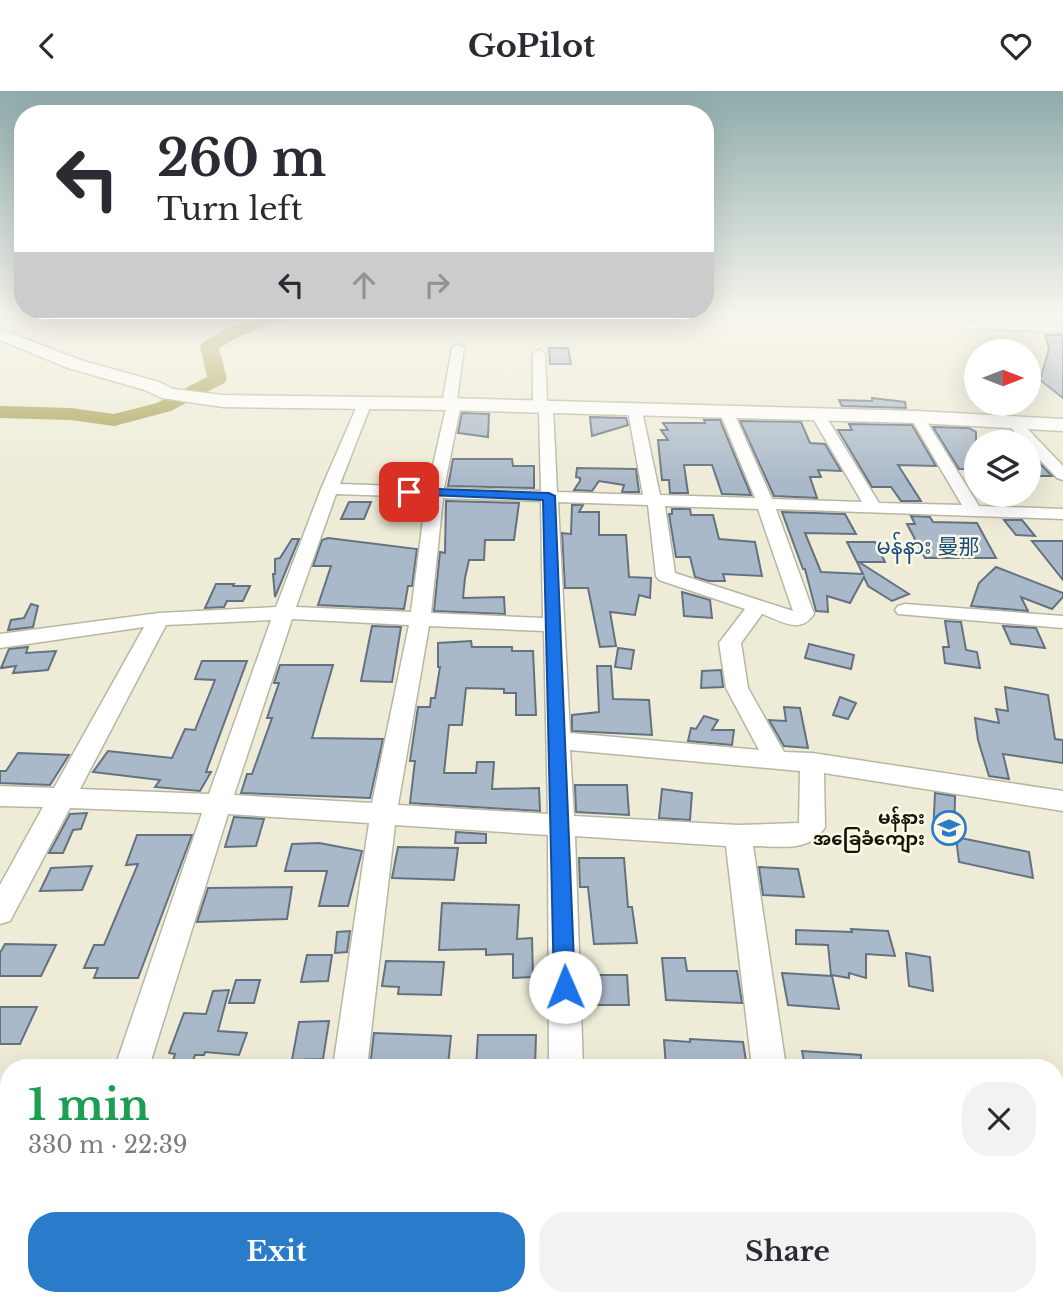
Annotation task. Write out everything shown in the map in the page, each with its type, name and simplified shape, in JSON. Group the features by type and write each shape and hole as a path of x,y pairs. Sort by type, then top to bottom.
{"street":[{"path":"90,369 152,386 169,394 272,404 452,404 917,417 1063,425"},
{"path":"351,1059 383,815 420,619 435,493 456,369"},
{"path":"540,369 554,625 566,1059"},
{"path":"135,1059 285,613 329,489 365,402"},
{"path":"635,411 654,499 666,576 799,620 804,614 765,503 727,413"},
{"path":"818,415 873,507"},
{"path":"917,417 974,510"},
{"path":"1015,424 1063,475"},
{"path":"329,489 1063,514"},
{"path":"758,606 730,643 737,688 777,761"},
{"path":"905,610 1063,622"},
{"path":"2,644 159,619 285,613 554,625"},
{"path":"0,912 159,619"},
{"path":"558,740 812,762 1063,801"},
{"path":"0,796 220,804 738,836 808,833 812,827 812,762"},
{"path":"738,836 768,1059"}],"building":[{"path":"1043,369 1063,369 1063,398 1041,381"},
{"path":"872,398 905,402 906,408 842,406 839,400 872,401"},
{"path":"462,413 489,414 488,437 458,433"},
{"path":"590,417 626,418 628,425 592,436"},
{"path":"704,420 720,420 751,495 722,494 712,465 684,465 688,493 670,493 669,480 662,480 658,440 668,440 661,430 668,430 663,423 705,423"},
{"path":"740,421 801,422 810,443 825,444 841,471 818,470 821,477 810,477 817,498 774,496"},
{"path":"849,424 912,425 936,466 898,465 921,501 901,501 891,487 872,487 838,430 852,430"},
{"path":"933,427 972,430 964,430 964,469 959,469"},
{"path":"453,459 512,459 513,466 534,466 534,488 448,486"},
{"path":"1041,465 1052,476 1041,476"},
{"path":"577,468 636,469 639,492 622,492 624,485 599,481 592,491 574,490 580,481 580,478 576,477"},
{"path":"446,501 519,503 514,540 485,540 484,560 469,560 465,578 463,598 504,597 505,614 434,611 440,552 445,553"},
{"path":"349,502 371,502 364,519 341,519"},
{"path":"572,505 583,505 579,512 599,512 599,535 626,535 629,577 651,578 650,598 639,595 635,615 610,612 616,646 600,647 588,588 565,588 562,533 571,534"},
{"path":"672,509 690,509 691,515 713,515 719,539 755,542 762,576 723,574 725,581 709,581 695,577 690,557 676,557 669,514 672,514"},
{"path":"782,512 845,514 856,534 805,533 821,572 863,574 847,542 875,542 885,562 859,562 909,594 892,601 868,586 864,577 850,603 827,596 828,612 816,611 805,569"},
{"path":"911,516 930,517 933,522 977,523 996,558 925,558 907,524 915,524"},
{"path":"1004,520 1022,520 1035,536 1016,535"},
{"path":"328,538 417,549 412,586 408,586 404,609 318,605 331,566 313,566 322,540"},
{"path":"292,539 299,539 275,597 275,559 280,558"},
{"path":"1032,541 1063,541 1063,580"},
{"path":"996,567 1063,593 1063,597 1052,609 1021,597 1028,611 971,606 979,583"},
{"path":"216,584 250,586 243,601 227,601 224,607 205,608"},
{"path":"682,592 710,600 712,618 684,616"},
{"path":"31,604 38,606 33,627 8,630 11,620 24,618"},
{"path":"945,621 961,622 966,650 977,652 980,668 945,663 943,647 949,647"},
{"path":"372,626 401,627 392,682 361,681"},
{"path":"1003,626 1036,628 1045,648 1011,644"},
{"path":"471,641 472,647 512,647 512,651 533,651 536,715 516,715 516,693 504,693 504,689 466,688 462,725 449,725 444,773 476,773 477,762 494,762 492,789 539,788 540,811 410,803 415,761 410,761 418,707 430,707 431,698 435,698 440,667 438,643"},
{"path":"809,644 854,655 851,669 805,658"},
{"path":"28,647 26,653 56,651 48,670 13,673 16,666 1,668 9,649"},
{"path":"618,648 634,650 631,669 615,667"},
{"path":"202,661 247,661 206,772 211,772 200,791 155,787 160,780 93,772 108,751 172,758 185,729 195,730 215,680 195,679"},
{"path":"280,665 333,665 312,738 383,739 370,798 241,793 247,774 252,774 272,718 267,718 279,683 274,683"},
{"path":"597,666 611,666 613,699 649,700 652,735 572,731 572,715 599,712"},
{"path":"721,670 723,687 701,688 702,671"},
{"path":"1005,687 1048,695 1055,739 1063,740 1063,763 1003,754 1009,779 989,776 978,740 975,718 999,723 996,709 1008,711"},
{"path":"840,697 856,703 848,719 833,715"},
{"path":"784,707 800,708 808,748 784,746 769,720 786,721"},
{"path":"704,716 718,720 712,730 734,730 732,745 688,741 691,728 696,729"},
{"path":"18,753 69,755 50,785 0,783 0,771 6,771"},
{"path":"575,785 627,785 629,815 576,812"},
{"path":"662,789 692,793 690,820 659,818"},
{"path":"935,793 955,796 954,840 933,834"},
{"path":"87,813 81,829 73,830 63,853 49,853 70,814"},
{"path":"234,817 264,819 256,846 225,847"},
{"path":"456,832 486,834 486,843 455,843"},
{"path":"137,835 192,835 138,978 94,978 98,968 84,968 94,945 104,945 138,864 126,865"},
{"path":"956,837 1029,852 1033,878 959,862"},
{"path":"319,843 362,851 348,906 319,906 327,871 285,871 292,844"},
{"path":"398,847 458,848 454,880 392,878"},
{"path":"579,858 624,858 628,907 632,907 637,943 594,944 588,887 580,887"},
{"path":"92,866 82,890 40,891 51,868"},
{"path":"759,867 798,869 804,897 763,895"},
{"path":"292,887 287,919 197,922 208,888"},
{"path":"442,903 519,905 517,939 532,938 533,977 513,978 513,954 486,955 486,949 439,950"},
{"path":"851,929 888,931 895,956 866,954 866,978 849,973 849,978 831,975 828,945 796,944 796,930 852,932"},
{"path":"350,931 347,952 335,953 337,932"},
{"path":"5,944 56,945 41,976 0,976 0,953"},
{"path":"906,953 930,957 933,991 909,986"},
{"path":"307,955 332,955 328,981 301,982"},
{"path":"662,958 685,958 687,971 737,971 742,1003 666,1000"},
{"path":"386,961 444,962 441,995 398,994 399,987 382,986"},
{"path":"782,973 832,976 839,1009 788,1005"},
{"path":"583,975 627,975 629,1005 584,1005"},
{"path":"236,980 260,980 254,1003 229,1003"},
{"path":"229,990 218,1031 247,1033 239,1055 205,1052 204,1055 195,1055 194,1059 173,1059 175,1054 169,1053 184,1013 206,1014 213,991"},
{"path":"0,1007 37,1007 20,1044 0,1044"},
{"path":"329,1021 323,1059 292,1059 299,1022"},
{"path":"374,1033 451,1036 449,1059 371,1059"},
{"path":"478,1035 536,1035 535,1059 476,1059"},
{"path":"690,1039 743,1042 746,1059 665,1059 664,1040 690,1042"},
{"path":"802,1051 861,1055 861,1059 804,1059"}],"waterway":[{"path":"0,412 71,414 114,420 164,407 217,379 214,369"}],"place":[{"name":"မန်နား အခြေခံကျေား","path":"949,828"}],"district":[{"name":"မန်နား 曼那","path":"928,547"}],"route":[{"path":"409,492 549,496 565,987"}]}
